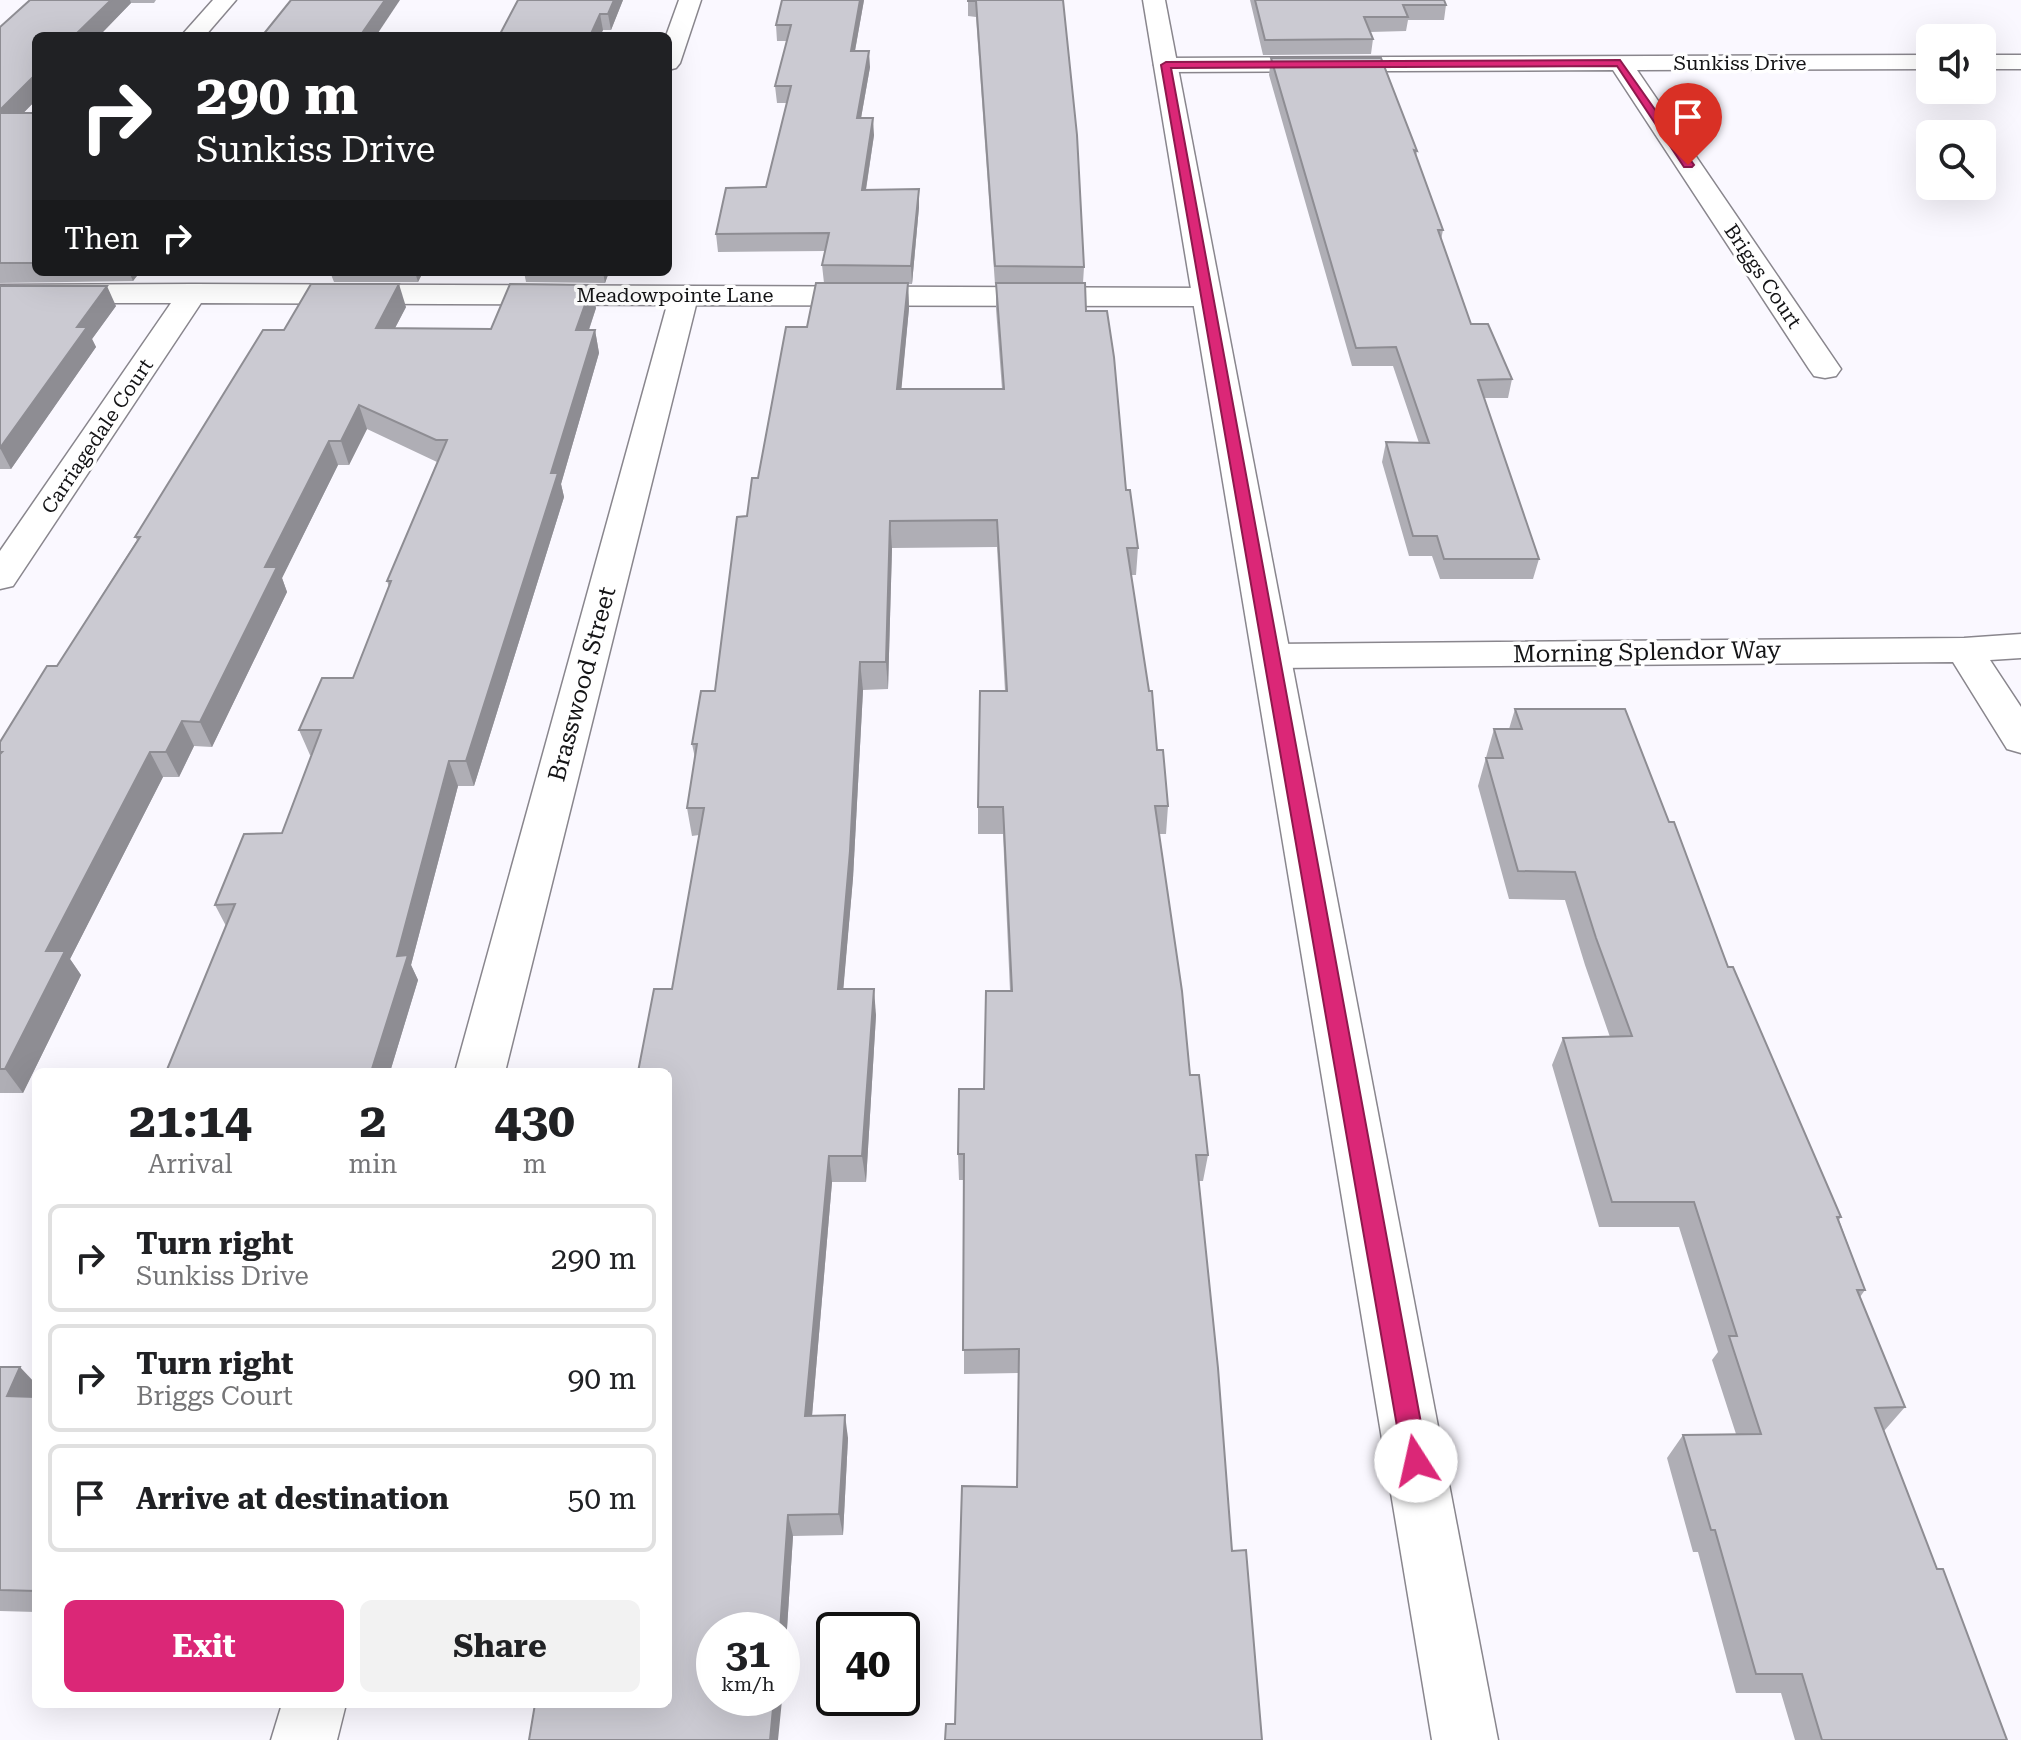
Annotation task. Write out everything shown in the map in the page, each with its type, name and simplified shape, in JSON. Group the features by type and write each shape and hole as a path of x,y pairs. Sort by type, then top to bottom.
{"street":[{"path":"197,32 225,0"},
{"path":"672,52 690,0"},
{"path":"1154,0 1465,1740"},
{"name":"Sunkiss Drive","path":"1166,65 1916,62"},
{"path":"1996,62 2021,62"},
{"name":"Briggs Court","path":"1620,63 1825,369"},
{"name":"Carriagedale Court","path":"0,578 193,293"},
{"name":"Meadowpointe Lane","path":"0,294 1206,297"},
{"name":"Brasswood Street","path":"481,1068 684,295"},
{"name":"Morning Splendor Way","path":"1272,656 1964,650 2021,646"},
{"path":"1964,650 2021,739"},
{"path":"304,1740 313,1708"}],"building":[{"path":"30,0 111,0 78,32 32,32 32,78 0,110 0,27"},
{"path":"291,0 385,0 363,32 265,32"},
{"path":"518,0 614,0 608,14 600,14 592,32 501,32"},
{"path":"782,0 860,0 851,51 869,51 857,118 873,118 862,190 919,189 911,266 822,265 829,233 716,234 726,188 766,187 791,86 775,86 791,25 776,25"},
{"path":"968,0 1063,0 1077,135 1084,267 995,266 976,1"},
{"path":"1255,0 1444,0 1446,5 1403,5 1408,17 1364,17 1373,39 1265,40"},
{"path":"1271,58 1381,58 1417,151 1414,150 1443,230 1438,230 1471,324 1488,324 1512,379 1478,380 1539,559 1444,559 1437,536 1413,536 1386,442 1429,443 1396,347 1356,348"},
{"path":"0,113 32,113 32,263 0,263"},
{"path":"816,283 908,283 897,389 1004,389 996,283 1085,283 1086,311 1107,311 1126,490 1130,490 1138,548 1127,548 1149,691 1152,691 1157,750 1163,750 1168,806 1155,806 1182,991 1190,1075 1199,1075 1208,1155 1196,1155 1218,1368 1232,1551 1246,1550 1262,1740 945,1740 946,1724 955,1724 962,1486 1017,1487 1019,1349 963,1350 964,1154 958,1154 959,1089 984,1089 986,991 1012,991 1003,807 978,807 980,691 1007,691 997,520 890,521 886,662 860,662 850,851 838,989 874,989 862,1156 829,1156 805,1416 845,1415 839,1514 788,1515 781,1612 696,1612 696,1716 772,1716 770,1740 529,1740 534,1708 672,1708 672,1068 639,1068 654,989 672,989 704,808 687,808 697,744 692,744 701,691 715,691 737,517 747,516 752,478 758,478 786,327 807,327"},
{"path":"311,284 399,284 376,328 491,329 510,284 592,285 576,330 595,330 551,473 558,473 466,761 449,761 397,956 408,955 372,1068 168,1068 235,904 215,905 244,834 282,833 321,730 299,730 322,678 353,678 391,581 387,581 447,440 436,440 359,405 341,441 329,441 265,567 277,567 200,722 182,721 166,752 150,752 46,951 65,951 5,1069 0,1069 0,742 47,666 57,666 140,537 135,537 263,330 284,330"},
{"path":"0,286 107,286 77,327 87,327 0,448"},
{"path":"1515,709 1625,709 1669,822 1674,822 1728,967 1733,967 1841,1217 1837,1217 1865,1290 1857,1290 1905,1407 1875,1408 1937,1569 1943,1569 2007,1740 1822,1740 1802,1674 1756,1674 1715,1530 1711,1530 1683,1435 1761,1434 1729,1336 1737,1336 1694,1202 1612,1202 1563,1038 1632,1036 1575,872 1518,871 1486,758 1503,758 1494,729 1522,729"},
{"path":"0,1367 20,1367 7,1396 32,1397 32,1591 0,1590"}],"route":[{"path":"1416,1461 1166,65 1620,63 1688,165"}]}
